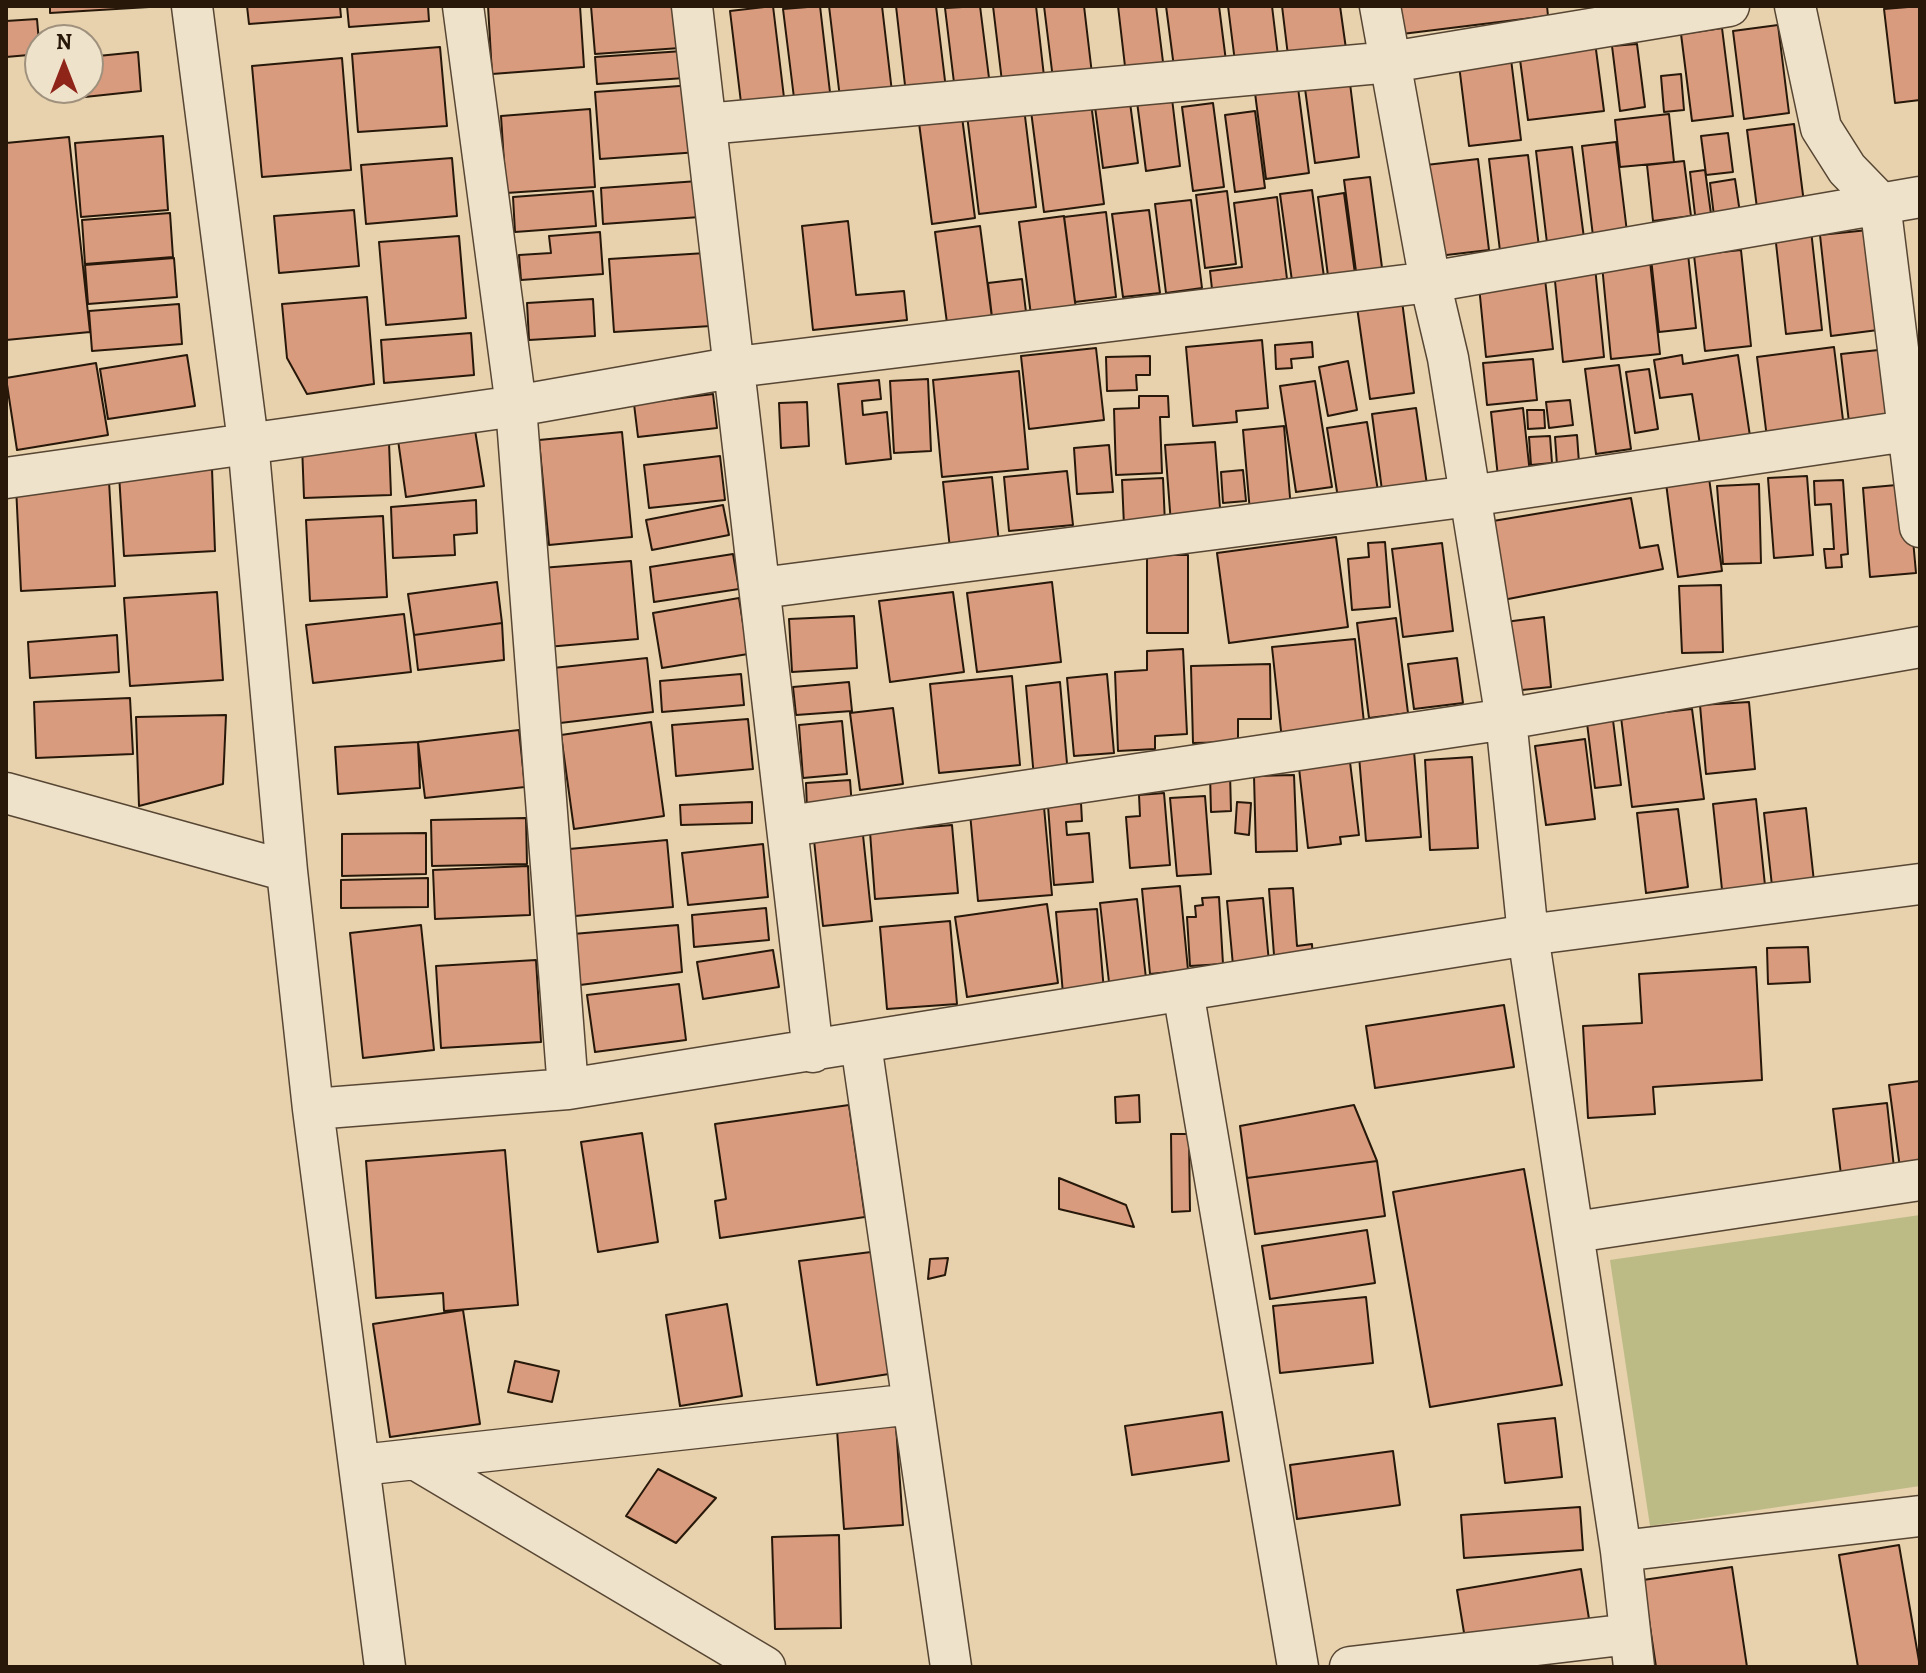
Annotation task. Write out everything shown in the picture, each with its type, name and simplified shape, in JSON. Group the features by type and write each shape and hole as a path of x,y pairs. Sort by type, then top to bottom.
{"street":[{"path":"192,6 248,442 287,871 313,1109 385,1667"},
{"path":"463,6 516,406 568,1089"},
{"path":"692,6 813,1052"},
{"path":"1350,1667 1632,1650 1621,1551 1575,1232 1528,935 1506,719 1448,358 1430,282 1380,6"},
{"path":"706,124 1391,62 1729,6"},
{"path":"1795,6 1821,128 1847,169 1880,203 1914,430 1920,527"},
{"path":"6,478 516,406 736,367 1430,282 1920,197"},
{"path":"761,588 1470,496 1914,430"},
{"path":"789,826 1506,719 1920,647"},
{"path":"6,793 287,871"},
{"path":"313,1109 568,1089 1528,935 1920,884"},
{"path":"1183,991 1298,1667"},
{"path":"861,1044 951,1667"},
{"path":"1575,1232 1920,1180"},
{"path":"361,1465 913,1404"},
{"path":"415,1459 765,1667"},
{"path":"1621,1551 1920,1516"}],"shaded area":[{"path":"1920,1215 1920,1486 1650,1526 1610,1260"}],"building":[{"path":"50,6 149,6 149,7 50,13"},
{"path":"247,6 340,6 341,17 249,24"},
{"path":"347,6 428,6 429,21 349,27"},
{"path":"488,6 580,6 584,67 492,74"},
{"path":"591,6 677,6 680,48 595,54"},
{"path":"773,6 785,106 742,111 730,11"},
{"path":"820,6 831,101 795,106 783,9"},
{"path":"829,6 882,6 892,92 840,98"},
{"path":"896,6 936,6 946,89 906,94"},
{"path":"980,6 990,86 955,91 945,8"},
{"path":"993,6 1036,6 1045,85 1003,90"},
{"path":"1044,6 1084,6 1092,74 1053,79"},
{"path":"1118,6 1156,6 1164,70 1126,75"},
{"path":"1166,6 1219,6 1227,69 1175,75"},
{"path":"1228,6 1272,6 1278,56 1235,62"},
{"path":"1282,6 1340,6 1347,56 1289,64"},
{"path":"1399,6 1547,6 1548,16 1402,34"},
{"path":"1920,6 1920,100 1895,103 1884,9"},
{"path":"37,19 37,24 24,24 24,55 6,57 6,21"},
{"path":"1778,25 1789,113 1744,119 1733,31"},
{"path":"1722,28 1733,116 1692,121 1681,34"},
{"path":"1595,42 1604,111 1528,120 1519,52"},
{"path":"1637,44 1645,107 1620,111 1612,46"},
{"path":"440,47 447,126 358,132 352,54"},
{"path":"683,51 685,78 597,84 595,57"},
{"path":"138,52 141,91 104,95 104,55"},
{"path":"342,58 351,170 262,177 252,66"},
{"path":"1511,59 1521,140 1469,146 1459,65"},
{"path":"1681,74 1684,110 1664,112 1661,76"},
{"path":"1349,75 1359,157 1315,163 1304,81"},
{"path":"1297,80 1309,173 1266,179 1254,85"},
{"path":"694,85 699,152 600,159 595,92"},
{"path":"1171,90 1180,166 1146,171 1136,94"},
{"path":"1129,95 1138,163 1103,168 1094,99"},
{"path":"1091,103 1104,204 1044,212 1031,111"},
{"path":"1213,103 1224,187 1193,191 1182,107"},
{"path":"1024,108 1036,207 979,214 967,115"},
{"path":"590,109 595,187 506,193 501,116"},
{"path":"961,109 975,218 932,224 918,115"},
{"path":"1255,111 1265,188 1235,192 1225,115"},
{"path":"1669,114 1674,162 1620,167 1615,120"},
{"path":"1794,124 1804,203 1757,208 1747,130"},
{"path":"1728,133 1733,172 1706,175 1701,136"},
{"path":"163,136 168,210 81,217 75,143"},
{"path":"69,137 90,332 6,340 6,143"},
{"path":"1616,142 1627,232 1593,236 1582,146"},
{"path":"1572,147 1584,238 1547,243 1536,151"},
{"path":"1528,155 1539,247 1500,251 1489,159"},
{"path":"452,158 457,216 366,224 361,165"},
{"path":"1478,159 1489,250 1438,256 1426,165"},
{"path":"1684,161 1691,216 1653,221 1647,165"},
{"path":"1705,170 1712,221 1696,223 1690,172"},
{"path":"1370,177 1383,275 1357,279 1344,180"},
{"path":"1735,179 1740,213 1714,216 1710,183"},
{"path":"698,181 700,217 603,224 601,188"},
{"path":"1312,190 1324,277 1292,281 1280,194"},
{"path":"593,191 596,226 515,232 513,197"},
{"path":"1227,191 1236,264 1205,268 1196,195"},
{"path":"1344,193 1356,281 1329,284 1318,197"},
{"path":"1277,197 1287,279 1212,289 1210,271 1242,267 1234,203"},
{"path":"1191,200 1202,288 1166,293 1155,204"},
{"path":"354,210 359,266 279,273 274,216"},
{"path":"1149,210 1160,293 1123,297 1112,214"},
{"path":"1106,212 1116,297 1075,302 1064,217"},
{"path":"170,213 173,257 85,264 82,220"},
{"path":"1064,216 1077,317 1032,323 1019,222"},
{"path":"848,221 856,295 904,291 907,320 813,330 802,226"},
{"path":"980,226 992,318 947,323 935,232"},
{"path":"1811,230 1822,330 1786,334 1775,234"},
{"path":"1868,230 1878,330 1831,336 1820,235"},
{"path":"600,232 603,274 521,280 519,255 551,253 549,236"},
{"path":"459,236 466,318 386,325 379,242"},
{"path":"1741,250 1751,346 1705,351 1694,255"},
{"path":"706,253 711,326 614,332 609,259"},
{"path":"1688,254 1696,328 1659,332 1651,258"},
{"path":"174,258 177,297 88,304 85,265"},
{"path":"1650,261 1660,354 1611,359 1602,265"},
{"path":"1595,267 1604,357 1563,362 1554,271"},
{"path":"1022,279 1026,312 992,317 988,283"},
{"path":"1545,279 1553,349 1486,357 1479,286"},
{"path":"367,297 374,384 307,394 287,358 282,304"},
{"path":"593,299 595,336 529,340 527,303"},
{"path":"1402,301 1414,393 1370,399 1357,307"},
{"path":"179,304 182,344 92,351 89,311"},
{"path":"471,333 474,375 384,383 381,340"},
{"path":"1262,340 1268,408 1236,411 1237,422 1193,426 1186,347"},
{"path":"1312,342 1313,357 1291,359 1292,368 1276,369 1275,345"},
{"path":"1834,347 1844,428 1767,438 1757,357"},
{"path":"1096,348 1104,420 1029,429 1021,356"},
{"path":"1888,349 1896,426 1850,431 1841,354"},
{"path":"187,355 195,406 108,419 100,369"},
{"path":"1682,355 1683,364 1738,355 1751,443 1701,451 1692,394 1660,398 1654,360"},
{"path":"1150,356 1150,375 1136,375 1137,390 1107,391 1106,357"},
{"path":"1533,359 1537,400 1487,405 1483,363"},
{"path":"1348,361 1357,410 1328,416 1319,367"},
{"path":"96,363 108,435 17,450 6,378"},
{"path":"1619,365 1631,449 1596,454 1585,369"},
{"path":"1649,369 1658,429 1635,433 1626,372"},
{"path":"1019,371 1028,469 942,477 933,380"},
{"path":"928,379 931,451 894,453 890,381"},
{"path":"879,380 881,399 862,401 863,415 887,412 891,459 846,464 838,384"},
{"path":"1315,381 1332,487 1296,492 1280,386"},
{"path":"713,394 717,428 638,437 634,404"},
{"path":"1139,396 1168,396 1169,417 1160,417 1162,473 1116,475 1114,409 1139,408"},
{"path":"1570,400 1573,425 1549,428 1546,402"},
{"path":"807,402 809,446 781,448 779,403"},
{"path":"1416,408 1428,492 1383,498 1372,414"},
{"path":"1523,408 1530,474 1498,477 1491,412"},
{"path":"1527,410 1544,410 1545,428 1528,429"},
{"path":"1367,422 1378,491 1338,498 1327,428"},
{"path":"1284,426 1291,509 1250,512 1243,430"},
{"path":"475,430 484,486 406,497 398,440"},
{"path":"622,432 632,537 549,545 539,440"},
{"path":"1577,435 1579,463 1557,465 1555,437"},
{"path":"1550,436 1552,463 1531,465 1529,437"},
{"path":"389,442 391,495 304,498 302,445"},
{"path":"1215,442 1221,521 1171,524 1165,445"},
{"path":"1109,445 1113,492 1077,494 1074,448"},
{"path":"720,456 725,500 649,508 644,465"},
{"path":"212,469 215,551 124,556 119,474"},
{"path":"1243,470 1246,501 1223,503 1221,472"},
{"path":"1067,471 1073,525 1009,531 1004,477"},
{"path":"1807,476 1813,555 1774,558 1768,478"},
{"path":"992,477 999,543 950,549 943,482"},
{"path":"1163,478 1165,524 1124,526 1122,480"},
{"path":"1709,478 1722,571 1678,577 1666,483"},
{"path":"1843,480 1848,554 1841,555 1842,567 1826,568 1824,549 1834,549 1831,504 1815,505 1814,481"},
{"path":"109,481 115,586 21,591 16,486"},
{"path":"1759,484 1761,563 1723,564 1717,486"},
{"path":"1908,484 1916,573 1870,577 1863,488"},
{"path":"1631,498 1640,548 1658,545 1663,569 1503,600 1487,522"},
{"path":"476,500 477,533 454,535 455,555 393,558 391,507"},
{"path":"723,505 729,535 652,550 646,520"},
{"path":"383,516 387,597 310,601 306,520"},
{"path":"1336,537 1348,627 1229,643 1217,553"},
{"path":"1385,542 1390,607 1352,610 1348,559 1369,557 1368,543"},
{"path":"1442,543 1453,631 1403,637 1392,549"},
{"path":"733,554 739,589 654,602 650,567"},
{"path":"1147,555 1188,555 1188,633 1147,633"},
{"path":"631,561 638,639 547,647 541,568"},
{"path":"497,582 502,623 414,635 408,594"},
{"path":"1052,582 1061,662 977,672 967,593"},
{"path":"1721,585 1723,652 1682,653 1679,586"},
{"path":"217,592 223,680 130,686 124,598"},
{"path":"953,592 964,672 890,682 879,601"},
{"path":"739,598 748,654 662,668 653,613"},
{"path":"404,614 411,672 313,683 306,625"},
{"path":"854,616 857,668 792,672 789,619"},
{"path":"1544,617 1551,687 1512,691 1505,622"},
{"path":"1396,618 1408,713 1369,718 1357,623"},
{"path":"502,623 504,660 418,670 414,635"},
{"path":"117,635 119,672 30,678 28,642"},
{"path":"1355,639 1365,732 1282,740 1272,647"},
{"path":"1183,649 1187,734 1155,736 1155,749 1118,751 1115,672 1147,670 1147,651"},
{"path":"647,658 653,712 560,723 553,668"},
{"path":"1457,658 1463,703 1414,709 1408,664"},
{"path":"1270,664 1271,719 1238,719 1238,742 1193,743 1191,666"},
{"path":"741,674 744,705 662,712 660,681"},
{"path":"1107,674 1114,753 1074,756 1067,678"},
{"path":"1012,676 1020,765 939,773 930,684"},
{"path":"849,682 852,711 796,715 793,687"},
{"path":"1060,682 1068,775 1034,778 1026,686"},
{"path":"130,698 133,754 36,758 34,702"},
{"path":"1749,702 1755,769 1706,774 1700,705"},
{"path":"893,708 903,784 860,790 850,713"},
{"path":"1692,709 1704,799 1632,807 1621,717"},
{"path":"1612,712 1621,785 1595,788 1586,715"},
{"path":"226,715 223,784 139,806 136,717"},
{"path":"748,719 753,769 676,776 672,725"},
{"path":"842,721 847,774 803,778 799,725"},
{"path":"651,722 664,816 574,829 561,735"},
{"path":"519,730 525,787 425,798 418,742"},
{"path":"1585,739 1595,819 1546,825 1535,746"},
{"path":"418,742 420,788 338,794 335,747"},
{"path":"1414,751 1421,837 1366,841 1359,756"},
{"path":"1472,757 1478,848 1430,850 1425,760"},
{"path":"1350,762 1359,835 1340,837 1341,844 1308,848 1299,768"},
{"path":"1230,773 1231,811 1211,812 1210,774"},
{"path":"1294,775 1297,851 1256,852 1254,776"},
{"path":"850,780 852,807 807,810 806,783"},
{"path":"1164,793 1170,865 1130,868 1126,817 1140,816 1139,795"},
{"path":"1205,796 1211,874 1177,876 1170,798"},
{"path":"1756,799 1766,895 1723,899 1713,804"},
{"path":"752,802 752,823 681,825 680,805"},
{"path":"1237,802 1251,803 1249,835 1235,833"},
{"path":"1081,803 1082,821 1066,822 1067,835 1089,833 1093,882 1054,885 1048,806"},
{"path":"1044,807 1052,895 978,901 970,813"},
{"path":"1806,808 1815,891 1773,895 1764,813"},
{"path":"1678,809 1688,887 1646,893 1637,813"},
{"path":"526,818 527,864 432,866 431,820"},
{"path":"952,825 958,893 875,899 870,832"},
{"path":"426,833 426,874 342,876 342,834"},
{"path":"863,835 872,921 823,926 814,840"},
{"path":"667,840 673,907 575,916 569,849"},
{"path":"763,844 768,897 688,905 682,853"},
{"path":"528,866 530,915 435,919 433,870"},
{"path":"428,878 428,907 341,908 341,880"},
{"path":"1180,886 1188,970 1150,974 1142,889"},
{"path":"1293,888 1297,946 1312,944 1313,965 1275,968 1269,889"},
{"path":"1219,897 1223,964 1190,966 1187,917 1196,917 1195,906 1203,905 1202,898"},
{"path":"1263,898 1270,973 1234,976 1227,901"},
{"path":"1137,899 1147,987 1110,991 1100,903"},
{"path":"1047,904 1058,983 967,997 955,917"},
{"path":"766,908 769,940 694,947 692,915"},
{"path":"1097,909 1104,991 1063,994 1056,912"},
{"path":"950,921 957,1004 887,1009 880,927"},
{"path":"421,925 434,1050 363,1058 350,933"},
{"path":"678,925 682,972 580,985 573,934"},
{"path":"1808,947 1810,982 1768,984 1767,948"},
{"path":"773,950 779,987 703,999 697,962"},
{"path":"536,960 541,1042 441,1048 436,966"},
{"path":"1756,967 1762,1080 1653,1087 1655,1114 1588,1118 1583,1026 1642,1023 1639,974"},
{"path":"679,984 686,1040 595,1052 587,995"},
{"path":"1504,1005 1514,1067 1375,1088 1366,1026"},
{"path":"1920,1081 1920,1174 1901,1176 1889,1085"},
{"path":"1139,1095 1140,1122 1116,1123 1115,1097"},
{"path":"1887,1103 1895,1177 1842,1183 1833,1109"},
{"path":"849,1105 865,1217 720,1238 715,1201 726,1199 715,1124"},
{"path":"1354,1105 1377,1161 1247,1178 1240,1126"},
{"path":"642,1133 658,1242 598,1252 581,1142"},
{"path":"1171,1134 1189,1134 1190,1211 1172,1212"},
{"path":"505,1150 518,1305 444,1311 443,1293 376,1298 366,1161"},
{"path":"1377,1161 1385,1216 1255,1234 1247,1178"},
{"path":"1524,1169 1562,1385 1430,1407 1393,1192"},
{"path":"1059,1178 1126,1205 1134,1227 1059,1209"},
{"path":"1367,1230 1375,1283 1270,1299 1262,1246"},
{"path":"871,1252 889,1374 817,1385 799,1261"},
{"path":"948,1258 945,1275 928,1279 930,1259"},
{"path":"1366,1297 1373,1363 1280,1373 1273,1306"},
{"path":"727,1304 742,1396 680,1406 666,1315"},
{"path":"463,1310 480,1424 390,1437 373,1324"},
{"path":"515,1361 559,1371 552,1402 508,1392"},
{"path":"1222,1412 1229,1461 1132,1475 1125,1426"},
{"path":"1555,1418 1562,1477 1505,1483 1498,1424"},
{"path":"896,1426 903,1525 844,1529 837,1430"},
{"path":"1393,1451 1400,1505 1297,1519 1290,1465"},
{"path":"658,1469 716,1498 676,1543 626,1516"},
{"path":"1580,1507 1583,1550 1464,1558 1461,1515"},
{"path":"839,1535 841,1628 775,1629 772,1537"},
{"path":"1899,1545 1920,1667 1858,1667 1839,1555"},
{"path":"1732,1567 1747,1667 1656,1667 1643,1580"},
{"path":"1581,1569 1590,1625 1466,1645 1457,1590"}]}
